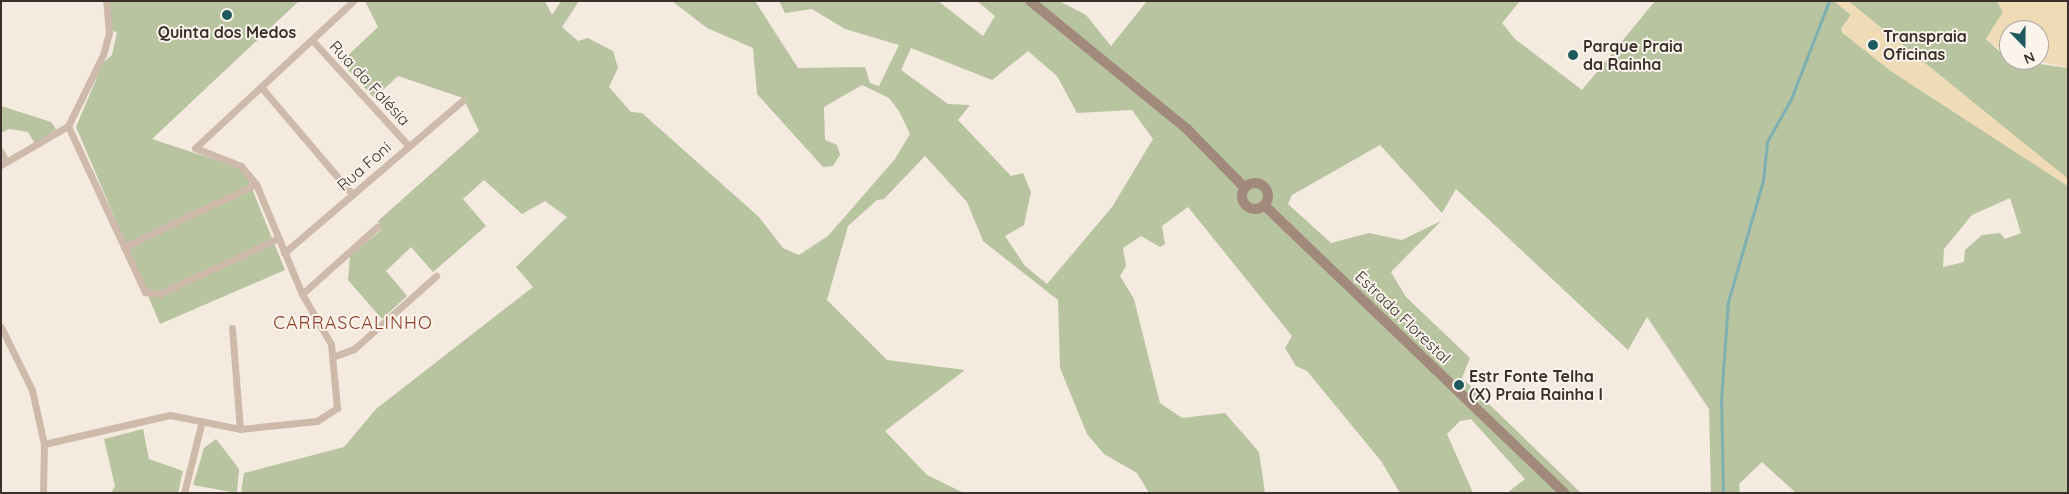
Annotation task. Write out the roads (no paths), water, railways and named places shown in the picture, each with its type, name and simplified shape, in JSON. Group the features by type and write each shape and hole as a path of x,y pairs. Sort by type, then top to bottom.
{"main road":[{"path":"1030,1 1188,130 1245,188"},
{"path":"1252,184 1266,190 1264,205 1249,208 1242,195 1245,188 1252,184"},
{"name":"Estrada Florestal","path":"1264,205 1564,493"}],"street":[{"path":"1,152 4,164 68,126 103,55 109,32 106,1"},
{"path":"44,444 170,415 240,429 307,423 332,414 338,400 335,356 302,294 256,184 241,166 194,148 353,1"},
{"name":"Rua da Falésia","path":"312,40 408,145"},
{"path":"261,87 352,194"},
{"name":"Rua Foni","path":"284,253 408,145 463,100"},
{"path":"68,126 144,292 160,294 278,238"},
{"path":"124,246 256,184"},
{"path":"302,294 378,228"},
{"path":"335,356 354,349 436,276"},
{"path":"1,328 32,390 44,444 43,493"},
{"path":"232,328 240,429"},
{"path":"184,493 202,421"}],"waterway":[{"path":"1723,493 1721,401 1728,302 1763,181 1767,142 1791,99 1829,1"}],"place":[{"name":"Quinta dos Medos","path":"227,15"},
{"name":"Transpraia Oficinas","path":"1873,45"},
{"name":"Parque Praia da Rainha","path":"1573,55"},
{"name":"Estr Fonte Telha (X) Praia Rainha I","path":"1459,385"}],"district":[{"name":"CARRASCALINHO","path":"353,323"}]}
